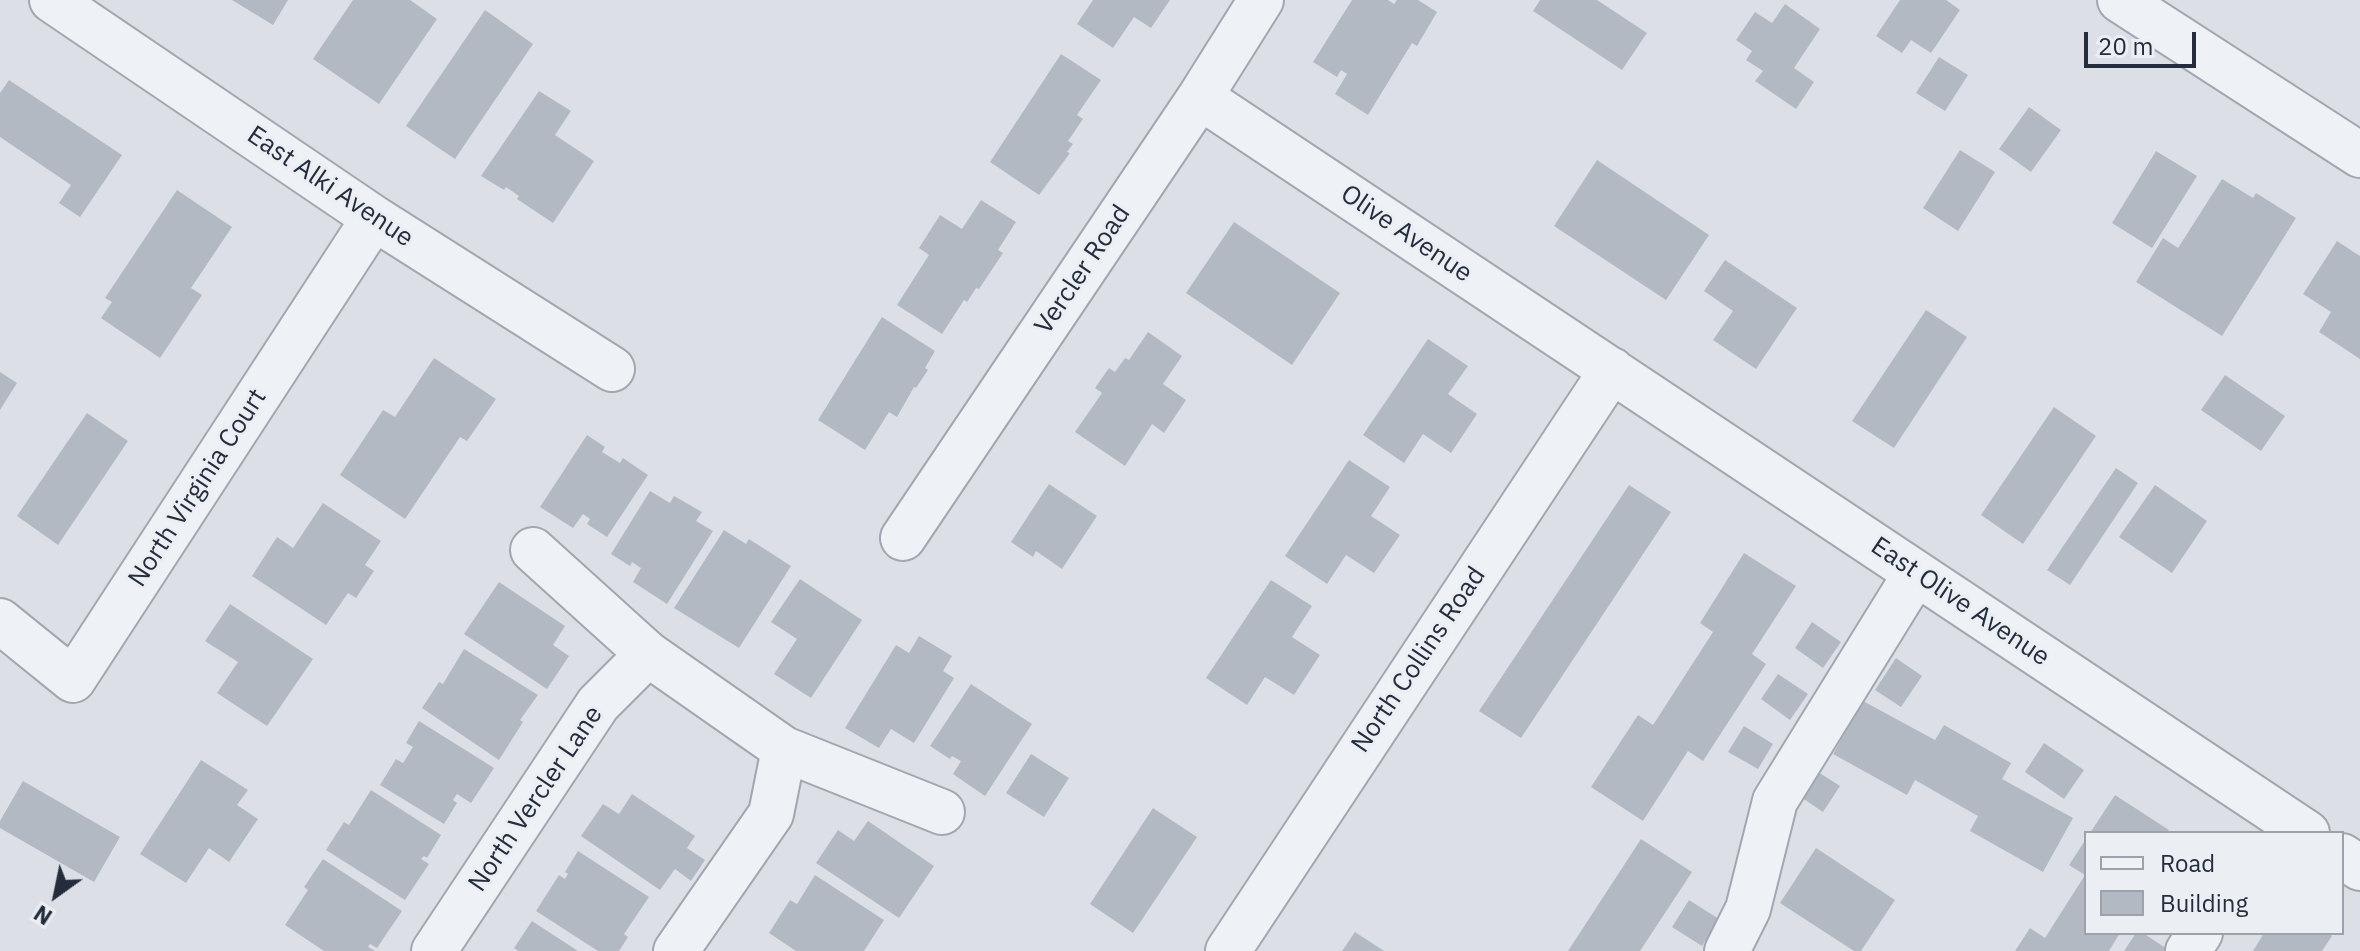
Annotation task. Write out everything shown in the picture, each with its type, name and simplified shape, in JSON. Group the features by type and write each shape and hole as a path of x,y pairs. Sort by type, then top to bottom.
{"street":[{"name":"East Alki Avenue","path":"52,0 374,218 612,369"},
{"name":"Vercler Road","path":"903,538 1200,97 1261,0"},
{"path":"2120,0 2360,155"},
{"name":"Olive Avenue","path":"1200,97 1612,370"},
{"name":"North Virginia Court","path":"0,621 73,680 374,218"},
{"name":"East Olive Avenue","path":"1612,370 1916,573 2285,827"},
{"name":"North Collins Road","path":"1228,951 1612,370"},
{"path":"533,550 648,654 784,749 942,812"},
{"path":"1727,951 1748,909 1775,801 1916,573"},
{"name":"North Vercler Lane","path":"434,951 598,704 648,654"},
{"path":"676,951 771,814 784,749"}],"building":[{"path":"232,0 288,0 273,25"},
{"path":"353,0 410,0 437,19 379,104 313,59"},
{"path":"1093,0 1170,0 1151,28 1134,17 1113,48 1077,24"},
{"path":"1352,0 1388,0 1394,4 1397,0 1418,0 1437,12 1417,46 1412,43 1368,115 1335,94 1347,74 1341,70 1337,77 1313,62"},
{"path":"1540,0 1597,0 1647,33 1622,70 1533,11"},
{"path":"1900,0 1946,0 1960,10 1931,53 1911,40 1902,53 1876,36"},
{"path":"1785,4 1820,29 1794,68 1814,82 1796,109 1755,81 1763,71 1746,60 1752,51 1736,40 1755,12 1772,23"},
{"path":"485,10 533,44 455,159 406,126"},
{"path":"1061,54 1101,80 1077,115 1083,119 1068,141 1073,144 1067,152 1070,153 1039,195 990,162"},
{"path":"1939,57 1968,75 1945,111 1916,93"},
{"path":"9,80 122,155 80,217 59,203 71,185 0,137 0,93"},
{"path":"539,91 571,111 555,135 594,161 553,223 517,199 519,196 506,187 504,190 481,176"},
{"path":"2029,107 2061,130 2031,172 1999,149"},
{"path":"1960,150 1995,172 1958,231 1923,208"},
{"path":"2156,151 2197,176 2152,248 2112,223"},
{"path":"1597,160 1709,235 1666,300 1554,226"},
{"path":"2222,179 2253,198 2256,193 2296,218 2222,336 2136,282 2163,238 2178,248"},
{"path":"177,190 232,227 191,288 202,295 160,358 101,318 112,302 105,298"},
{"path":"981,200 1016,222 998,250 1003,253 979,289 976,288 967,302 964,300 942,334 897,305 929,255 919,248 940,215 962,229"},
{"path":"1234,222 1340,293 1292,365 1186,293"},
{"path":"2337,241 2360,256 2360,359 2319,332 2331,312 2303,294"},
{"path":"1725,260 1797,308 1756,369 1713,340 1733,311 1704,291"},
{"path":"1926,310 1967,337 1894,448 1852,421"},
{"path":"882,317 935,351 925,368 928,370 897,417 889,412 865,450 818,420"},
{"path":"1148,332 1182,356 1163,384 1186,400 1164,433 1152,424 1125,466 1075,432 1102,393 1095,388 1109,368 1115,372 1125,358 1129,360"},
{"path":"1428,339 1468,366 1448,394 1477,414 1451,453 1423,434 1404,463 1363,435"},
{"path":"434,358 496,399 467,441 460,437 405,519 340,475 383,410 395,417"},
{"path":"0,372 17,383 0,410"},
{"path":"2225,375 2285,416 2261,451 2201,410"},
{"path":"2054,407 2096,436 2023,544 1981,515"},
{"path":"87,413 128,441 58,545 17,516"},
{"path":"587,435 605,447 602,452 620,463 623,458 648,475 607,537 587,524 590,519 583,514 573,528 540,507"},
{"path":"1349,460 1390,487 1371,516 1400,535 1374,573 1346,555 1327,584 1285,556"},
{"path":"2116,468 2138,483 2070,585 2047,570"},
{"path":"1049,484 1097,516 1062,569 1036,551 1033,557 1011,542"},
{"path":"1629,485 1671,512 1521,738 1479,711"},
{"path":"2155,485 2207,521 2172,573 2119,537"},
{"path":"650,491 670,503 674,496 702,512 696,521 713,531 667,604 633,582 641,568 632,562 630,566 611,554"},
{"path":"323,503 381,541 365,565 374,571 356,598 348,593 326,625 252,576 277,537 293,548"},
{"path":"724,530 746,544 749,539 791,566 739,648 674,608"},
{"path":"1744,553 1796,586 1752,654 1766,664 1703,761 1688,751 1643,821 1591,787 1638,715 1653,725 1713,632 1700,623"},
{"path":"800,579 862,620 811,698 774,674 797,639 771,622"},
{"path":"1271,580 1312,606 1292,637 1320,655 1294,695 1265,677 1247,705 1206,678"},
{"path":"499,582 565,626 553,645 569,656 547,689 464,634"},
{"path":"230,604 313,659 267,726 217,693 238,662 205,641"},
{"path":"1812,622 1841,642 1823,668 1795,648"},
{"path":"919,636 952,656 943,671 954,678 914,743 891,729 879,748 845,728 896,645 909,653"},
{"path":"464,649 538,695 520,720 523,722 499,760 422,708 439,682 443,684"},
{"path":"1896,658 1922,676 1901,707 1875,690"},
{"path":"1778,674 1808,694 1790,720 1761,699"},
{"path":"971,684 1032,724 985,796 953,774 961,761 952,756 950,759 930,746"},
{"path":"1863,701 1935,740 1944,725 2011,763 2002,779 2073,818 2043,872 1970,831 1978,816 1915,780 1907,795 1833,754"},
{"path":"419,721 494,768 471,803 457,794 453,800 457,803 444,824 380,785 396,759 403,763 413,747 406,743"},
{"path":"1744,726 1773,744 1758,769 1728,752"},
{"path":"2044,743 2084,770 2064,799 2025,772"},
{"path":"1031,754 1069,778 1044,817 1006,793"},
{"path":"201,760 248,790 237,805 258,819 229,862 209,848 186,883 140,854"},
{"path":"1812,768 1840,786 1823,812 1795,793"},
{"path":"23,781 120,837 94,882 0,828 0,821"},
{"path":"371,790 441,835 427,858 424,856 421,859 429,864 405,900 326,850 344,822 349,825"},
{"path":"632,794 695,836 687,848 705,860 691,881 675,869 660,890 581,836 603,804 619,814"},
{"path":"2115,795 2169,830 2168,831 2091,831"},
{"path":"1153,808 1197,837 1133,933 1090,904"},
{"path":"868,821 934,866 899,918 816,863 838,830 854,841"},
{"path":"1641,839 1692,872 1640,951 1568,951"},
{"path":"2084,842 2084,874 2069,865"},
{"path":"1816,848 1895,900 1861,951 1854,951 1780,903"},
{"path":"578,851 649,897 624,934 628,937 619,951 598,951 536,911 559,875 565,879 568,874 565,872"},
{"path":"323,859 402,911 377,948 370,944 368,947 375,951 324,951 285,925 308,890 304,887"},
{"path":"815,875 884,920 864,951 796,951 769,933 790,900 797,904"},
{"path":"2084,877 2084,935 2119,935 2109,951 2015,951 2030,928 2045,938"},
{"path":"1689,900 1719,919 1702,946 1672,927"},
{"path":"532,921 578,951 518,951 514,948"},
{"path":"1355,932 1384,951 1342,951"},
{"path":"2135,935 2146,935 2170,951 2124,951"},
{"path":"2263,935 2332,936 2322,951 2253,951"}]}
